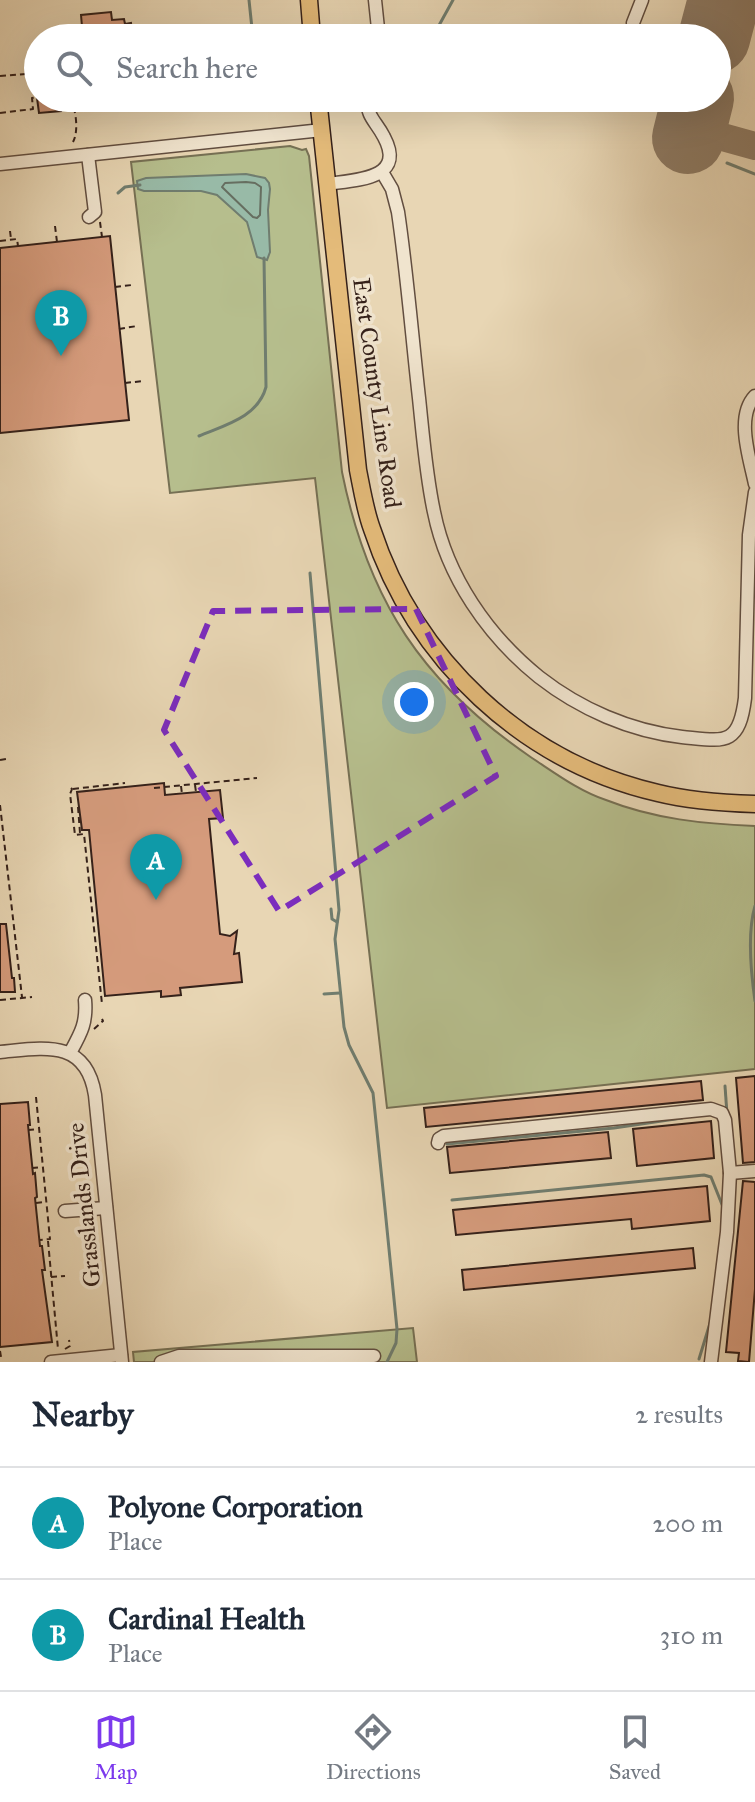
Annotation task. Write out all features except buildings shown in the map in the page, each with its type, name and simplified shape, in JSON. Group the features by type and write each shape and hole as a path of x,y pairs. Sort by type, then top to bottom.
{"main road":[{"path":"309,0 311,24"},
{"name":"East County Line Road","path":"320,112 358,470 369,520 390,576 418,626 452,670 489,706 527,736 560,756 640,789 719,803 755,804"}],"street":[{"path":"375,0 378,24"},
{"path":"633,23 642,0"},
{"path":"327,184 368,179 382,172 388,163 388,147 370,112"},
{"path":"0,164 322,130"},
{"path":"88,155 94,219"},
{"path":"382,172 392,189 398,212 436,522 447,555 474,606 510,651 529,669 561,693 626,725 678,737 719,740 732,736 741,722 745,698 749,535 755,492"},
{"path":"755,396 745,419 755,484"},
{"path":"0,1052 44,1047 70,1053 84,1026 85,1000"},
{"name":"Grasslands Drive","path":"70,1053 86,1067 93,1086 121,1358"},
{"path":"438,1143 444,1136 717,1110 725,1117 730,1173 724,1271 711,1362"},
{"path":"730,1173 755,1171"},
{"path":"65,1211 106,1208"},
{"path":"161,1362 179,1356 374,1356"},
{"path":"51,1362 121,1358"}],"path":[{"path":"0,76 24,74"},
{"path":"0,113 24,110"},
{"path":"73,142 77,134 74,112"},
{"path":"94,219 102,237"},
{"path":"55,226 57,242"},
{"path":"10,231 11,240"},
{"path":"0,241 17,239 18,246"},
{"path":"115,287 132,285"},
{"path":"119,329 137,326"},
{"path":"125,383 143,381"},
{"path":"0,760 6,759"},
{"path":"154,788 257,778"},
{"path":"89,834 75,835 72,789 125,783"},
{"path":"195,784 196,792"},
{"path":"181,785 182,794"},
{"path":"0,805 22,997"},
{"path":"72,807 78,807 85,852 97,936 102,1004"},
{"path":"85,852 91,851"},
{"path":"1,855 7,855"},
{"path":"6,904 12,903"},
{"path":"0,1000 32,997"},
{"path":"36,1097 50,1239 40,1240"},
{"path":"28,1130 39,1129"},
{"path":"32,1168 43,1167"},
{"path":"36,1203 46,1202"},
{"path":"47,1239 58,1349 68,1348 69,1340"},
{"path":"43,1274 65,1276"},
{"path":"47,1313 54,1312"},
{"path":"0,1351 1,1357"}],"highlighted area":[{"path":"416,609 496,776 279,911 164,730 213,611"}],"shaded area":[{"path":"290,146 306,149 309,156 342,472 367,561 385,600 406,636 460,700 494,730 568,781 596,796 642,812 698,822 755,826 755,1069 387,1108 315,478 170,493 131,162"},
{"path":"413,1328 417,1362 134,1362 133,1352"}],"water":[{"path":"246,174 265,178 269,183 270,252 267,260 257,257 247,222 217,195 201,191 144,191 138,189 137,181 146,178"}],"waterway":[{"path":"249,0 252,24"},
{"path":"440,24 453,0"},
{"path":"727,163 755,174"},
{"path":"118,193 125,187 140,185"},
{"path":"199,436 248,413 256,406 266,387 264,258"},
{"path":"310,573 339,910 335,939 344,1027 349,1045 373,1093 397,1329 396,1343 387,1362"},
{"path":"755,906 750,941 755,1001"},
{"path":"331,909 332,919 337,922"},
{"path":"324,994 340,993"},
{"path":"725,1086 727,1114"},
{"path":"447,1144 614,1128 682,1118"},
{"path":"452,1200 704,1175 711,1177 723,1207"},
{"path":"699,1359 711,1320"}],"taxiway":[{"path":"690,128 755,146"}],"runway":[{"path":"718,24 724,0"},
{"path":"688,138 694,112"}],"place":[{"name":"Cardinal Health","path":"61,356"},
{"name":"Polyone Corporation","path":"156,900"}]}
